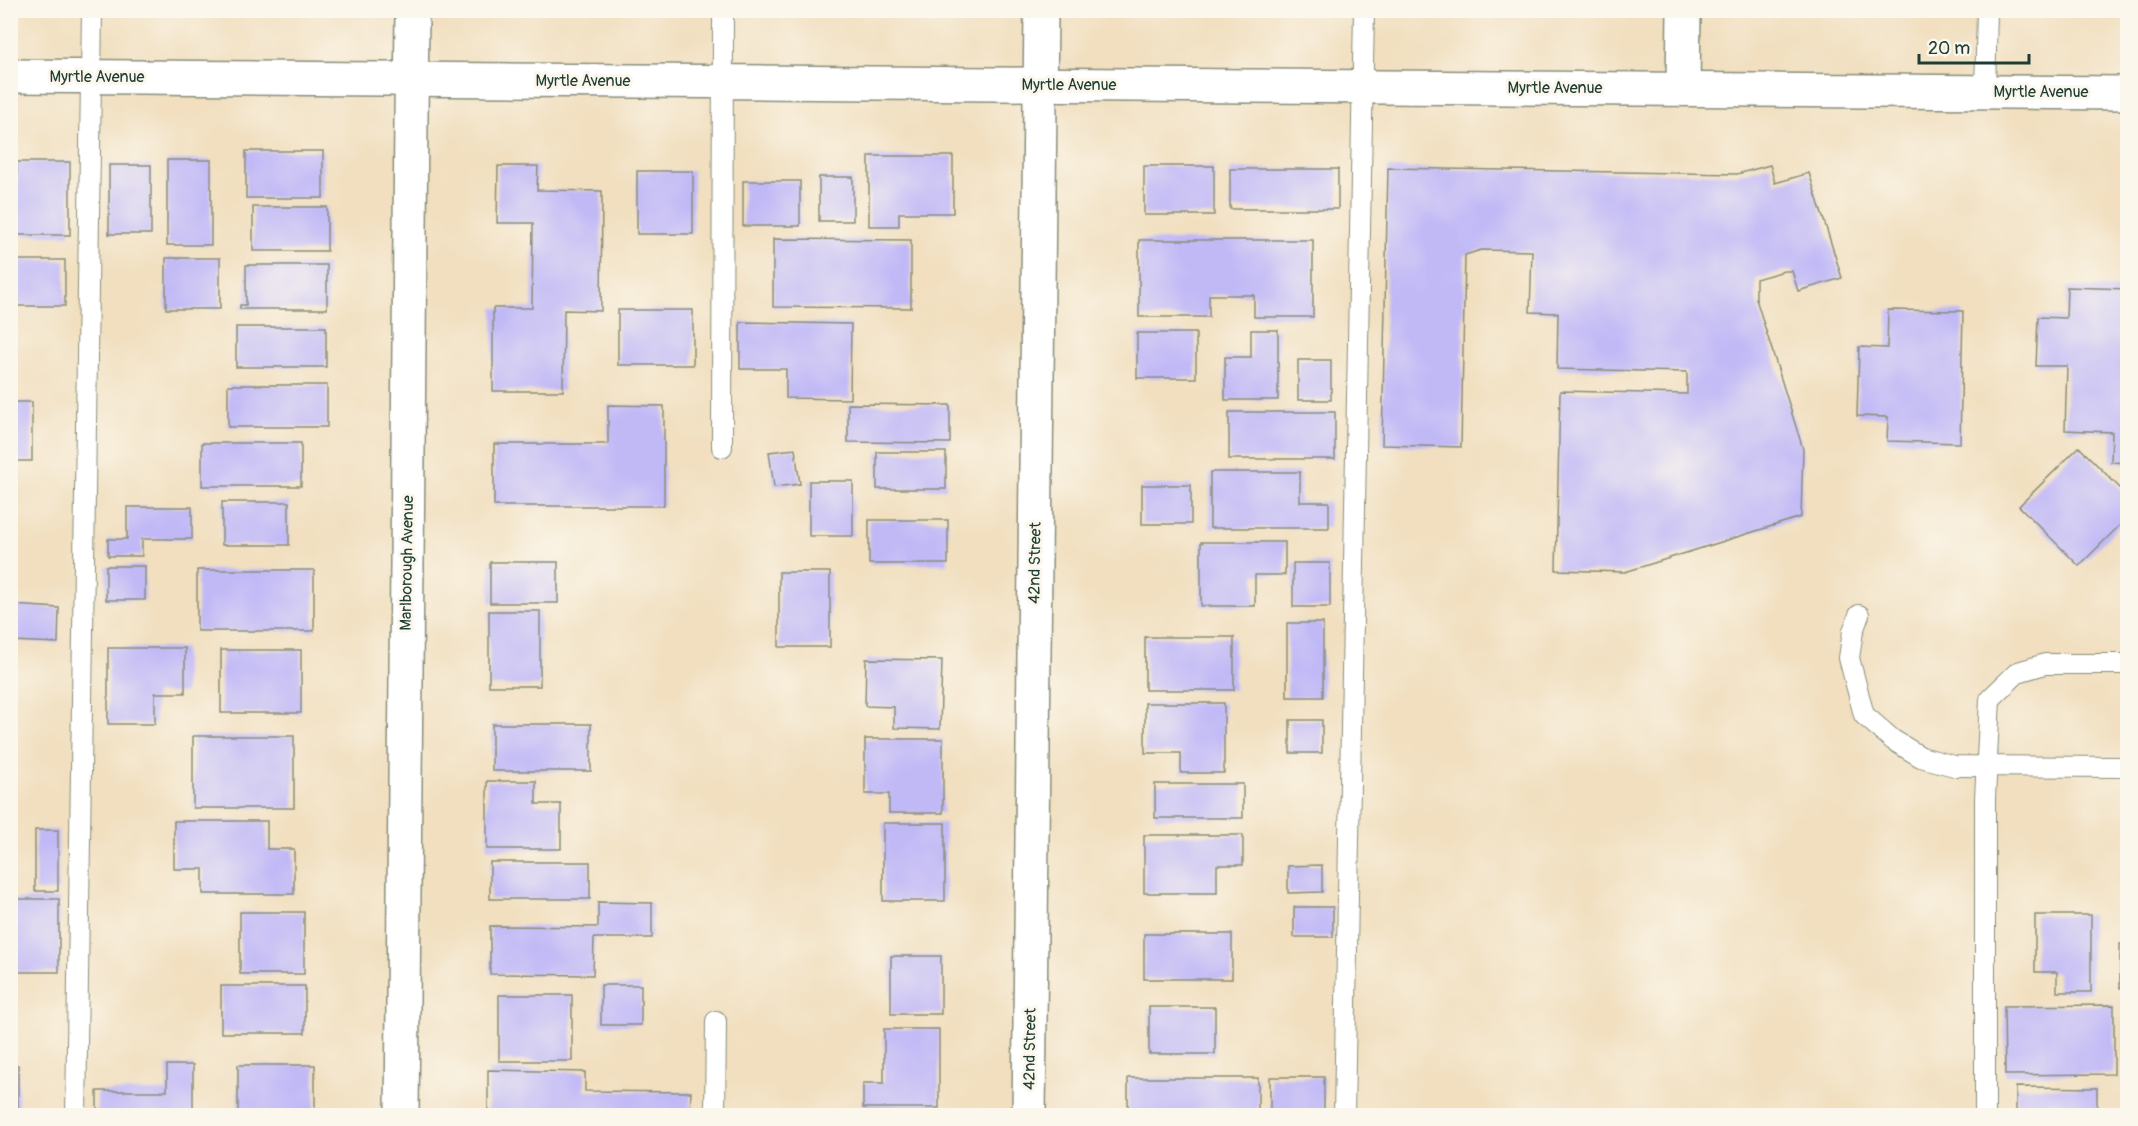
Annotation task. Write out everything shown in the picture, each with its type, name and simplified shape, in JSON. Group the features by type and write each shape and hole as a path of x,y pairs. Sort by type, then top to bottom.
{"street":[{"name":"Marlborough Avenue","path":"402,1116 412,10"},
{"name":"42nd Street","path":"1029,1116 1041,10"},
{"path":"1683,89 1684,10"},
{"name":"Myrtle Avenue","path":"10,76 2127,93"}],"lane":[{"path":"76,1116 92,10"},
{"path":"722,447 723,10"},
{"path":"1344,1116 1364,10"},
{"path":"1985,92 1987,10"},
{"path":"1859,615 1853,631 1849,657 1864,715 1893,740 1921,757 1954,766 2127,766"},
{"path":"1985,1116 1986,765 1990,699 2018,672 2045,664 2127,664"},
{"path":"715,1116 716,1021"}],"building":[{"path":"246,151 323,151 323,198 246,198"},
{"path":"869,156 953,156 953,213 899,213 899,226 869,226"},
{"path":"167,160 211,160 211,245 167,245"},
{"path":"17,162 70,162 70,235 17,235"},
{"path":"109,165 151,165 151,234 109,234"},
{"path":"1770,165 1775,183 1809,173 1842,278 1798,291 1792,271 1756,279 1756,299 1803,449 1801,517 1625,572 1556,570 1560,391 1687,394 1687,372 1557,369 1558,313 1530,312 1532,251 1481,250 1465,255 1461,447 1382,445 1388,168 1737,174"},
{"path":"498,166 538,166 537,190 602,191 601,311 564,310 563,391 493,391 493,308 532,308 533,223 497,223"},
{"path":"1144,166 1214,166 1214,215 1144,215"},
{"path":"1230,169 1338,169 1338,209 1230,209"},
{"path":"637,171 693,171 693,234 637,234"},
{"path":"819,177 853,177 853,221 819,221"},
{"path":"743,181 800,181 800,226 743,226"},
{"path":"253,207 327,207 327,251 253,251"},
{"path":"773,239 911,240 911,308 773,307"},
{"path":"1139,240 1313,240 1313,317 1254,317 1254,295 1209,295 1209,317 1139,317"},
{"path":"166,258 220,258 220,309 166,309"},
{"path":"10,260 65,260 65,306 10,306"},
{"path":"246,265 327,265 327,309 240,309 240,305 246,305"},
{"path":"2067,287 2128,289 2128,463 2111,462 2112,432 2065,430 2067,366 2036,366 2038,317 2066,318"},
{"path":"618,310 693,310 693,365 618,365"},
{"path":"1888,310 1963,311 1960,443 1887,441 1888,417 1857,416 1859,347 1887,348"},
{"path":"10,321 15,321 15,391 10,391"},
{"path":"740,322 851,324 850,399 786,398 786,369 740,369"},
{"path":"236,327 326,327 326,367 236,367"},
{"path":"1251,330 1278,330 1278,400 1225,400 1225,357 1251,357"},
{"path":"1137,333 1196,333 1196,378 1137,378"},
{"path":"1298,360 1331,360 1331,400 1298,400"},
{"path":"228,385 327,385 327,427 228,427"},
{"path":"10,402 32,402 32,461 10,461"},
{"path":"848,404 950,405 950,443 848,442"},
{"path":"608,405 664,406 664,506 494,506 494,444 608,444"},
{"path":"1229,412 1335,412 1335,459 1229,459"},
{"path":"202,443 301,443 301,486 202,486"},
{"path":"2079,447 2128,496 2128,517 2079,566 2019,506"},
{"path":"795,449 800,484 774,487 769,452"},
{"path":"877,452 946,452 946,489 877,489"},
{"path":"1210,472 1300,472 1300,502 1329,502 1329,528 1210,528"},
{"path":"809,481 853,481 853,536 809,536"},
{"path":"1142,485 1191,485 1191,524 1142,524"},
{"path":"222,502 289,502 289,545 222,545"},
{"path":"127,507 192,507 192,539 142,539 142,556 108,556 108,539 127,539"},
{"path":"869,520 948,520 948,564 869,564"},
{"path":"1201,542 1285,542 1285,575 1255,575 1255,606 1201,606"},
{"path":"490,562 558,562 558,603 490,603"},
{"path":"1293,563 1330,563 1330,607 1293,607"},
{"path":"106,566 145,566 145,600 106,600"},
{"path":"197,570 314,570 314,631 197,631"},
{"path":"779,572 830,572 830,647 779,647"},
{"path":"12,605 59,608 58,643 11,641"},
{"path":"489,611 540,611 540,686 489,686"},
{"path":"1287,623 1323,623 1323,697 1287,697"},
{"path":"1145,637 1234,637 1234,690 1145,690"},
{"path":"108,648 185,648 185,693 155,693 155,724 108,724"},
{"path":"221,650 301,650 301,713 221,713"},
{"path":"866,659 942,660 940,729 894,728 894,707 865,706"},
{"path":"1145,703 1224,703 1224,773 1181,773 1181,753 1145,753"},
{"path":"1290,720 1322,720 1322,753 1290,753"},
{"path":"492,724 591,724 591,771 492,771"},
{"path":"193,736 294,736 294,808 193,808"},
{"path":"865,739 943,739 943,813 889,813 889,794 865,794"},
{"path":"487,781 536,781 536,804 561,804 561,849 487,849"},
{"path":"1155,784 1243,784 1243,818 1155,818"},
{"path":"174,821 267,821 267,849 294,849 294,894 203,894 203,869 174,869"},
{"path":"883,823 945,823 945,901 883,901"},
{"path":"35,830 58,830 58,891 35,891"},
{"path":"1144,835 1243,835 1243,865 1217,865 1217,893 1144,893"},
{"path":"490,862 590,862 590,899 490,899"},
{"path":"1322,865 1322,892 1288,893 1288,866"},
{"path":"12,899 59,899 59,972 12,972"},
{"path":"598,902 652,903 652,938 594,938 593,975 490,974 490,926 598,927"},
{"path":"1294,907 1333,907 1333,937 1294,937"},
{"path":"240,912 304,912 304,974 240,974"},
{"path":"2035,915 2091,915 2091,992 2057,992 2057,972 2035,972"},
{"path":"1144,934 1232,934 1232,979 1144,979"},
{"path":"2120,944 2128,944 2128,988 2120,988"},
{"path":"891,956 941,956 941,1014 891,1014"},
{"path":"601,985 641,985 641,1025 601,1025"},
{"path":"221,986 305,986 305,1033 221,1033"},
{"path":"499,995 572,995 572,1061 499,1061"},
{"path":"2114,1005 2114,1074 2005,1075 2004,1006"},
{"path":"1149,1007 1215,1007 1215,1054 1149,1054"},
{"path":"2124,1007 2128,1007 2128,1077 2124,1077"},
{"path":"884,1029 939,1029 939,1108 863,1108 863,1083 884,1083"},
{"path":"10,1065 18,1065 18,1108 10,1108"},
{"path":"167,1065 193,1065 193,1116 97,1116 97,1091 167,1091"},
{"path":"238,1065 315,1065 315,1116 238,1116"},
{"path":"488,1070 585,1072 585,1091 691,1092 690,1116 488,1116"},
{"path":"1270,1077 1324,1077 1324,1116 1270,1116"},
{"path":"1128,1078 1258,1078 1258,1116 1128,1116"},
{"path":"2016,1087 2097,1088 2097,1116 2016,1116"}]}
